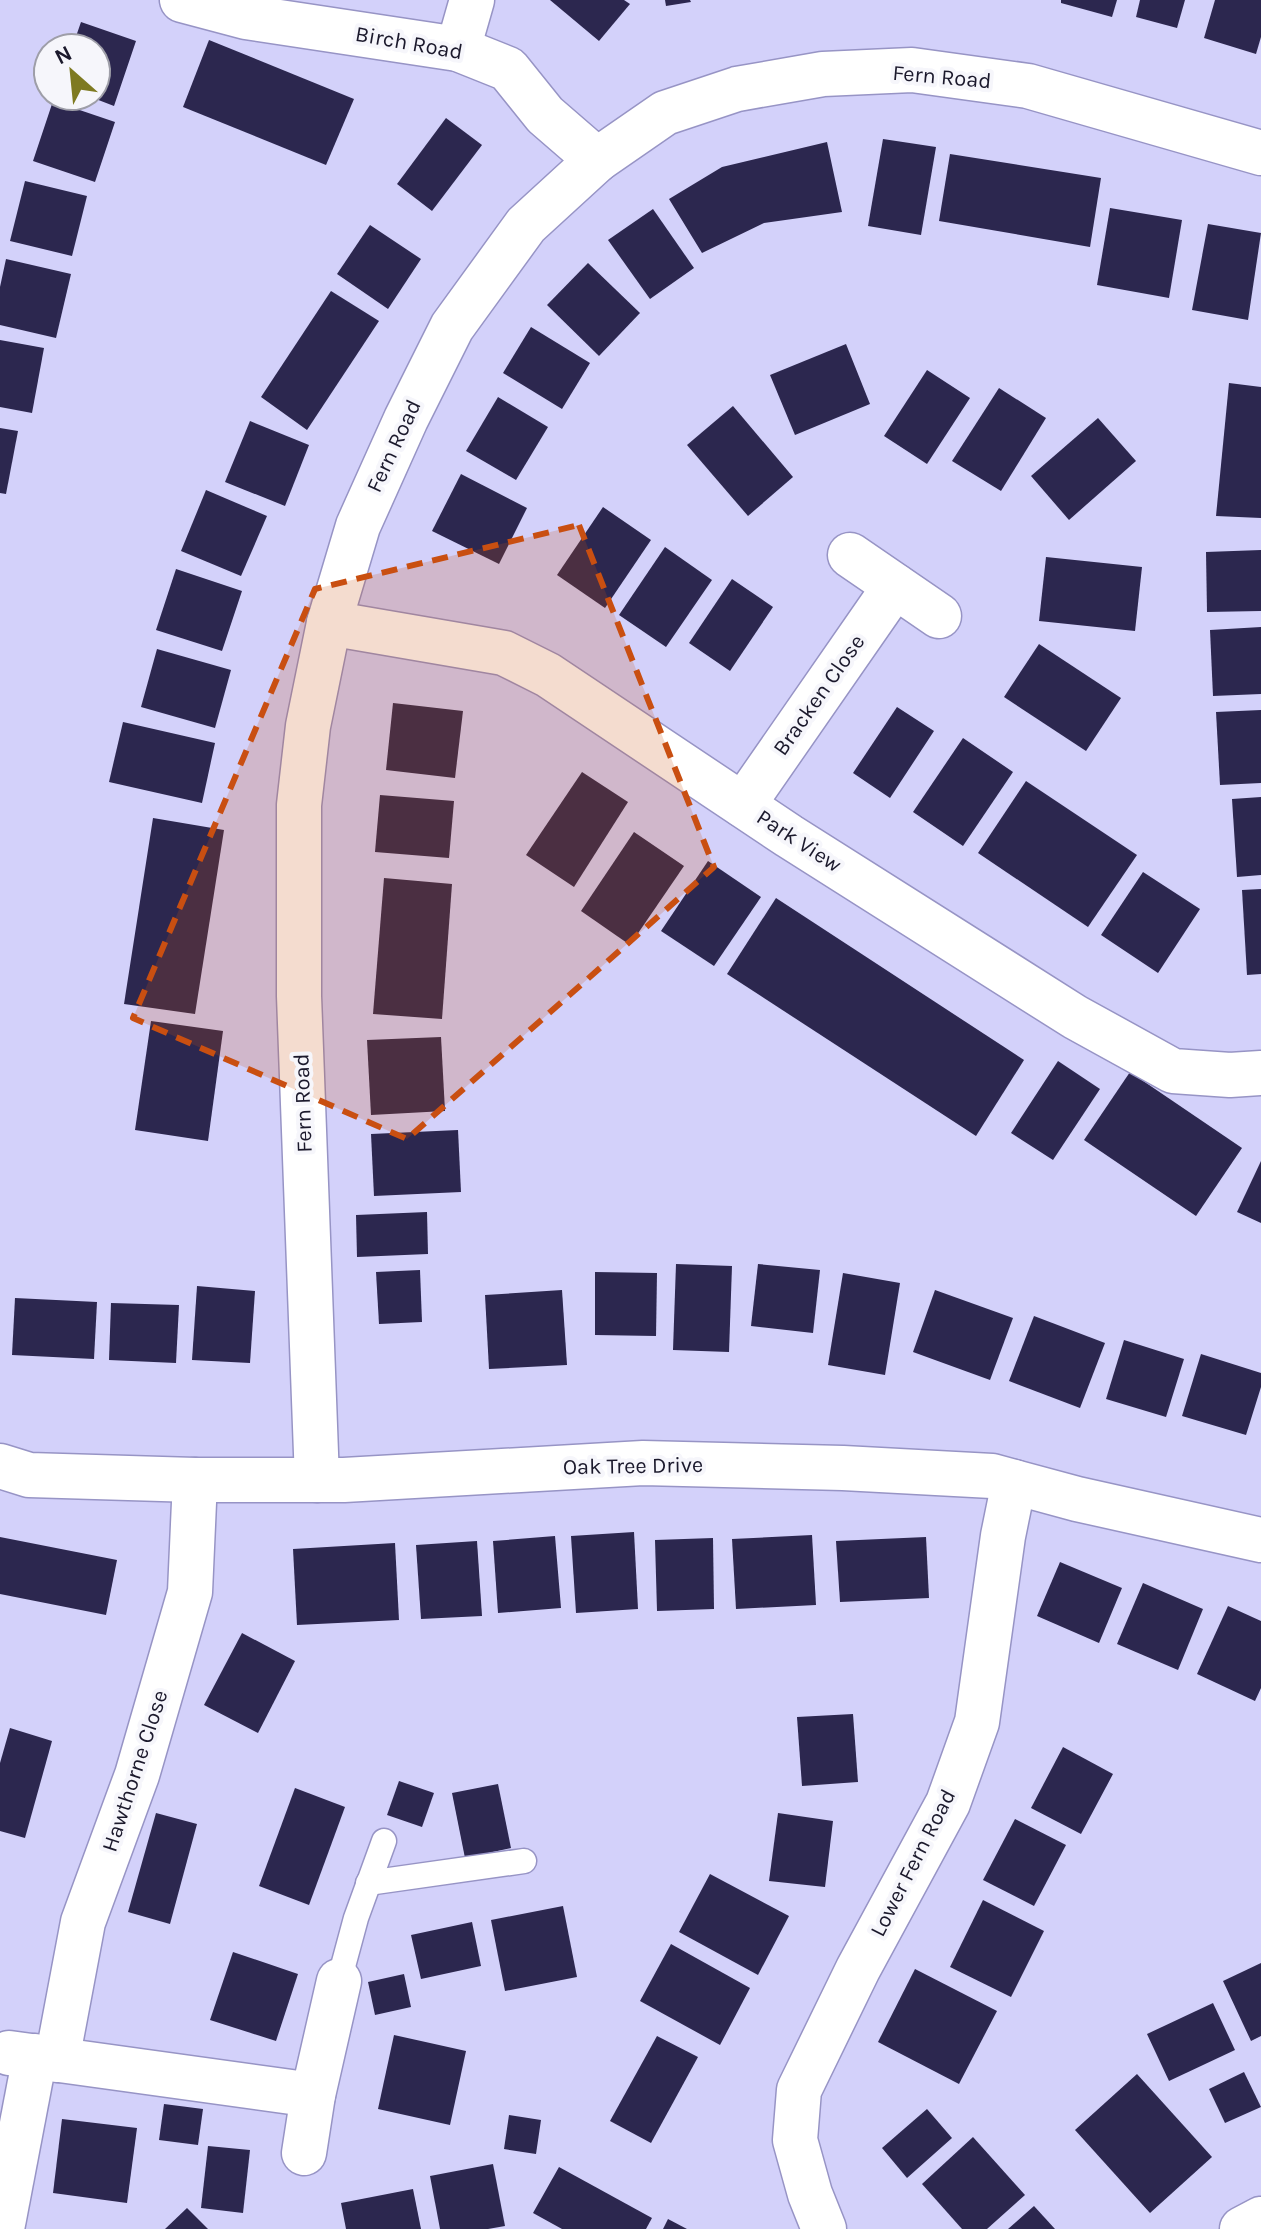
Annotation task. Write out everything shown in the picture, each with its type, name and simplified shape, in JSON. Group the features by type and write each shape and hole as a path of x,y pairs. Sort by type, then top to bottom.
{"street":[{"name":"Birch Road","path":"182,0 246,17 458,49 508,69 545,115 597,160"},
{"path":"458,49 472,0"},
{"name":"Fern Road","path":"317,1480 299,996 299,805 308,726 329,623 358,526 452,327 526,225 597,160 665,113 737,89 823,74 912,70 1028,86 1261,153"},
{"path":"850,555 939,616"},
{"name":"Bracken Close","path":"743,805 895,586"},
{"name":"Park View","path":"329,623 504,653 548,675 743,805 1075,1017 1173,1071 1230,1075 1261,1073"},
{"name":"Oak Tree Drive","path":"0,1466 29,1475 195,1480 317,1480 643,1463 843,1468 992,1476 1261,1540"},
{"name":"Hawthorne Close","path":"2,2229 33,2056 137,1775 190,1592 195,1480"},
{"name":"Lower Fern Road","path":"824,2229 810,2194 795,2140 799,2090 858,1969 948,1803 977,1722 1003,1536 1014,1482"},
{"path":"304,2153 313,2095 339,1981"},
{"path":"33,2056 313,2095"},
{"path":"1242,2229 1261,2219"}],"lane":[{"path":"339,1981 384,1841"},
{"path":"368,1883 524,1861"}],"highlighted area":[{"path":"579,525 714,867 407,1139 133,1018 315,589"}],"building":[{"path":"550,0 624,0 630,4 599,41"},
{"path":"665,0 690,0 691,2 666,6"},
{"path":"1061,0 1117,0 1112,17 1061,3"},
{"path":"1140,0 1185,0 1177,28 1136,17"},
{"path":"1215,0 1261,0 1261,37 1256,54 1204,38"},
{"path":"81,22 110,32 78,32"},
{"path":"112,33 136,41 112,105"},
{"path":"209,40 354,99 326,165 183,107"},
{"path":"49,112 85,112 115,122 95,182 33,161"},
{"path":"446,118 482,145 432,211 397,184"},
{"path":"883,139 936,147 921,235 868,226"},
{"path":"827,142 842,212 764,223 702,253 669,199 722,167"},
{"path":"950,154 1101,178 1090,247 939,221"},
{"path":"25,181 87,196 72,256 10,241"},
{"path":"1110,208 1182,220 1169,298 1097,285"},
{"path":"653,209 694,268 650,299 608,240"},
{"path":"1208,224 1261,233 1248,320 1192,310"},
{"path":"370,225 421,259 388,309 337,274"},
{"path":"6,259 71,274 56,338 0,325 0,287"},
{"path":"588,263 640,313 599,356 547,305"},
{"path":"331,291 379,321 307,430 261,397"},
{"path":"531,327 590,363 562,409 503,373"},
{"path":"0,340 44,348 32,413 0,407"},
{"path":"846,344 870,404 795,435 770,375"},
{"path":"927,370 970,398 927,464 884,436"},
{"path":"1229,383 1261,387 1261,518 1216,516"},
{"path":"999,388 1046,418 1001,491 952,461"},
{"path":"498,397 548,427 516,480 466,451"},
{"path":"733,406 793,477 748,516 687,445"},
{"path":"1098,418 1136,461 1069,520 1031,476"},
{"path":"250,421 309,445 285,506 225,482"},
{"path":"0,428 18,431 6,494 0,493"},
{"path":"461,474 527,508 499,564 432,531"},
{"path":"206,490 267,516 241,576 181,551"},
{"path":"603,507 651,540 605,608 557,575"},
{"path":"665,547 712,580 666,647 619,615"},
{"path":"1261,550 1261,611 1207,612 1206,552"},
{"path":"1046,557 1142,567 1135,631 1039,621"},
{"path":"176,569 242,591 222,651 156,630"},
{"path":"732,579 773,607 730,671 689,643"},
{"path":"1261,627 1261,694 1213,696 1210,630"},
{"path":"1039,644 1121,698 1086,751 1004,697"},
{"path":"157,649 231,670 215,728 141,707"},
{"path":"393,703 463,711 455,778 386,770"},
{"path":"897,707 934,731 890,798 853,773"},
{"path":"1261,710 1261,783 1220,785 1216,712"},
{"path":"123,722 215,743 202,803 109,782"},
{"path":"963,738 1013,772 963,846 913,812"},
{"path":"582,772 628,802 574,887 526,855"},
{"path":"1026,781 1137,855 1088,927 978,853"},
{"path":"380,795 454,801 449,858 375,852"},
{"path":"1261,797 1261,875 1237,877 1232,799"},
{"path":"153,818 224,830 195,1014 124,1004"},
{"path":"634,832 684,866 630,945 581,911"},
{"path":"708,861 761,897 714,966 661,931"},
{"path":"1143,872 1200,909 1158,973 1101,935"},
{"path":"384,878 452,884 442,1019 373,1014"},
{"path":"1261,889 1261,974 1247,975 1242,890"},
{"path":"776,898 1024,1060 976,1136 727,974"},
{"path":"151,1021 223,1031 208,1141 135,1130"},
{"path":"441,1037 445,1111 371,1115 367,1040"},
{"path":"1058,1061 1100,1089 1053,1160 1011,1133"},
{"path":"1130,1072 1242,1148 1196,1216 1084,1140"},
{"path":"458,1130 461,1192 374,1196 371,1134"},
{"path":"1261,1161 1261,1223 1237,1212"},
{"path":"427,1212 428,1254 357,1257 356,1215"},
{"path":"676,1264 732,1266 729,1352 673,1350"},
{"path":"758,1264 820,1270 813,1333 751,1326"},
{"path":"420,1270 422,1322 379,1324 376,1272"},
{"path":"595,1272 657,1273 656,1336 595,1335"},
{"path":"843,1273 900,1283 885,1375 828,1365"},
{"path":"197,1286 255,1291 250,1363 192,1360"},
{"path":"562,1290 567,1365 489,1369 485,1295"},
{"path":"935,1290 1013,1318 990,1380 913,1352"},
{"path":"15,1298 97,1302 94,1359 12,1355"},
{"path":"111,1303 179,1305 176,1363 109,1360"},
{"path":"1034,1316 1105,1343 1080,1408 1009,1381"},
{"path":"1124,1340 1184,1359 1166,1417 1106,1399"},
{"path":"1201,1354 1261,1373 1261,1387 1246,1435 1182,1416"},
{"path":"634,1532 638,1609 576,1613 571,1536"},
{"path":"812,1535 816,1605 736,1609 732,1539"},
{"path":"555,1536 561,1608 498,1613 493,1541"},
{"path":"0,1537 117,1560 106,1615 0,1594"},
{"path":"926,1537 929,1598 840,1602 836,1541"},
{"path":"713,1538 714,1609 657,1611 655,1540"},
{"path":"477,1541 482,1616 421,1619 416,1545"},
{"path":"395,1543 399,1620 297,1625 293,1549"},
{"path":"1060,1562 1122,1588 1099,1643 1037,1616"},
{"path":"1143,1583 1203,1609 1178,1670 1117,1644"},
{"path":"1228,1606 1261,1621 1261,1688 1255,1701 1197,1674"},
{"path":"242,1633 295,1661 258,1733 204,1705"},
{"path":"853,1714 858,1782 802,1786 797,1717"},
{"path":"10,1728 52,1741 25,1838 0,1831 0,1763"},
{"path":"1063,1747 1113,1774 1081,1834 1031,1808"},
{"path":"399,1781 434,1793 422,1827 387,1815"},
{"path":"498,1784 511,1848 465,1858 452,1793"},
{"path":"295,1788 345,1807 309,1905 259,1886"},
{"path":"156,1813 197,1824 170,1924 128,1912"},
{"path":"778,1813 833,1821 825,1887 769,1881"},
{"path":"1015,1819 1066,1845 1034,1906 983,1880"},
{"path":"710,1874 789,1916 758,1975 679,1932"},
{"path":"983,1900 1044,1931 1011,1997 950,1967"},
{"path":"563,1906 577,1977 505,1991 491,1920"},
{"path":"472,1922 481,1966 421,1979 411,1935"},
{"path":"671,1944 750,1988 720,2045 640,2001"},
{"path":"233,1952 298,1974 276,2041 210,2020"},
{"path":"1261,1963 1261,2036 1251,2041 1223,1981"},
{"path":"915,1969 997,2011 959,2084 878,2042"},
{"path":"404,1974 411,2007 375,2015 368,1982"},
{"path":"1213,2003 1235,2050 1169,2081 1147,2034"},
{"path":"394,2035 466,2051 450,2125 378,2109"},
{"path":"657,2036 698,2057 651,2143 610,2121"},
{"path":"1244,2072 1261,2107 1225,2123 1209,2089"},
{"path":"1137,2074 1212,2157 1150,2213 1075,2130"},
{"path":"164,2104 203,2109 198,2145 159,2140"},
{"path":"927,2109 952,2138 907,2178 882,2148"},
{"path":"509,2115 541,2120 536,2154 504,2149"},
{"path":"62,2119 137,2128 127,2203 53,2193"},
{"path":"973,2137 1025,2195 987,2229 962,2229 922,2184"},
{"path":"208,2146 250,2150 243,2213 201,2208"},
{"path":"493,2164 505,2226 440,2229 430,2176"},
{"path":"559,2167 652,2218 646,2229 562,2229 533,2213"},
{"path":"413,2189 421,2229 346,2229 341,2203"},
{"path":"1034,2206 1055,2229 1008,2229"},
{"path":"187,2208 208,2229 165,2229"},
{"path":"668,2219 687,2229 663,2229"}]}
